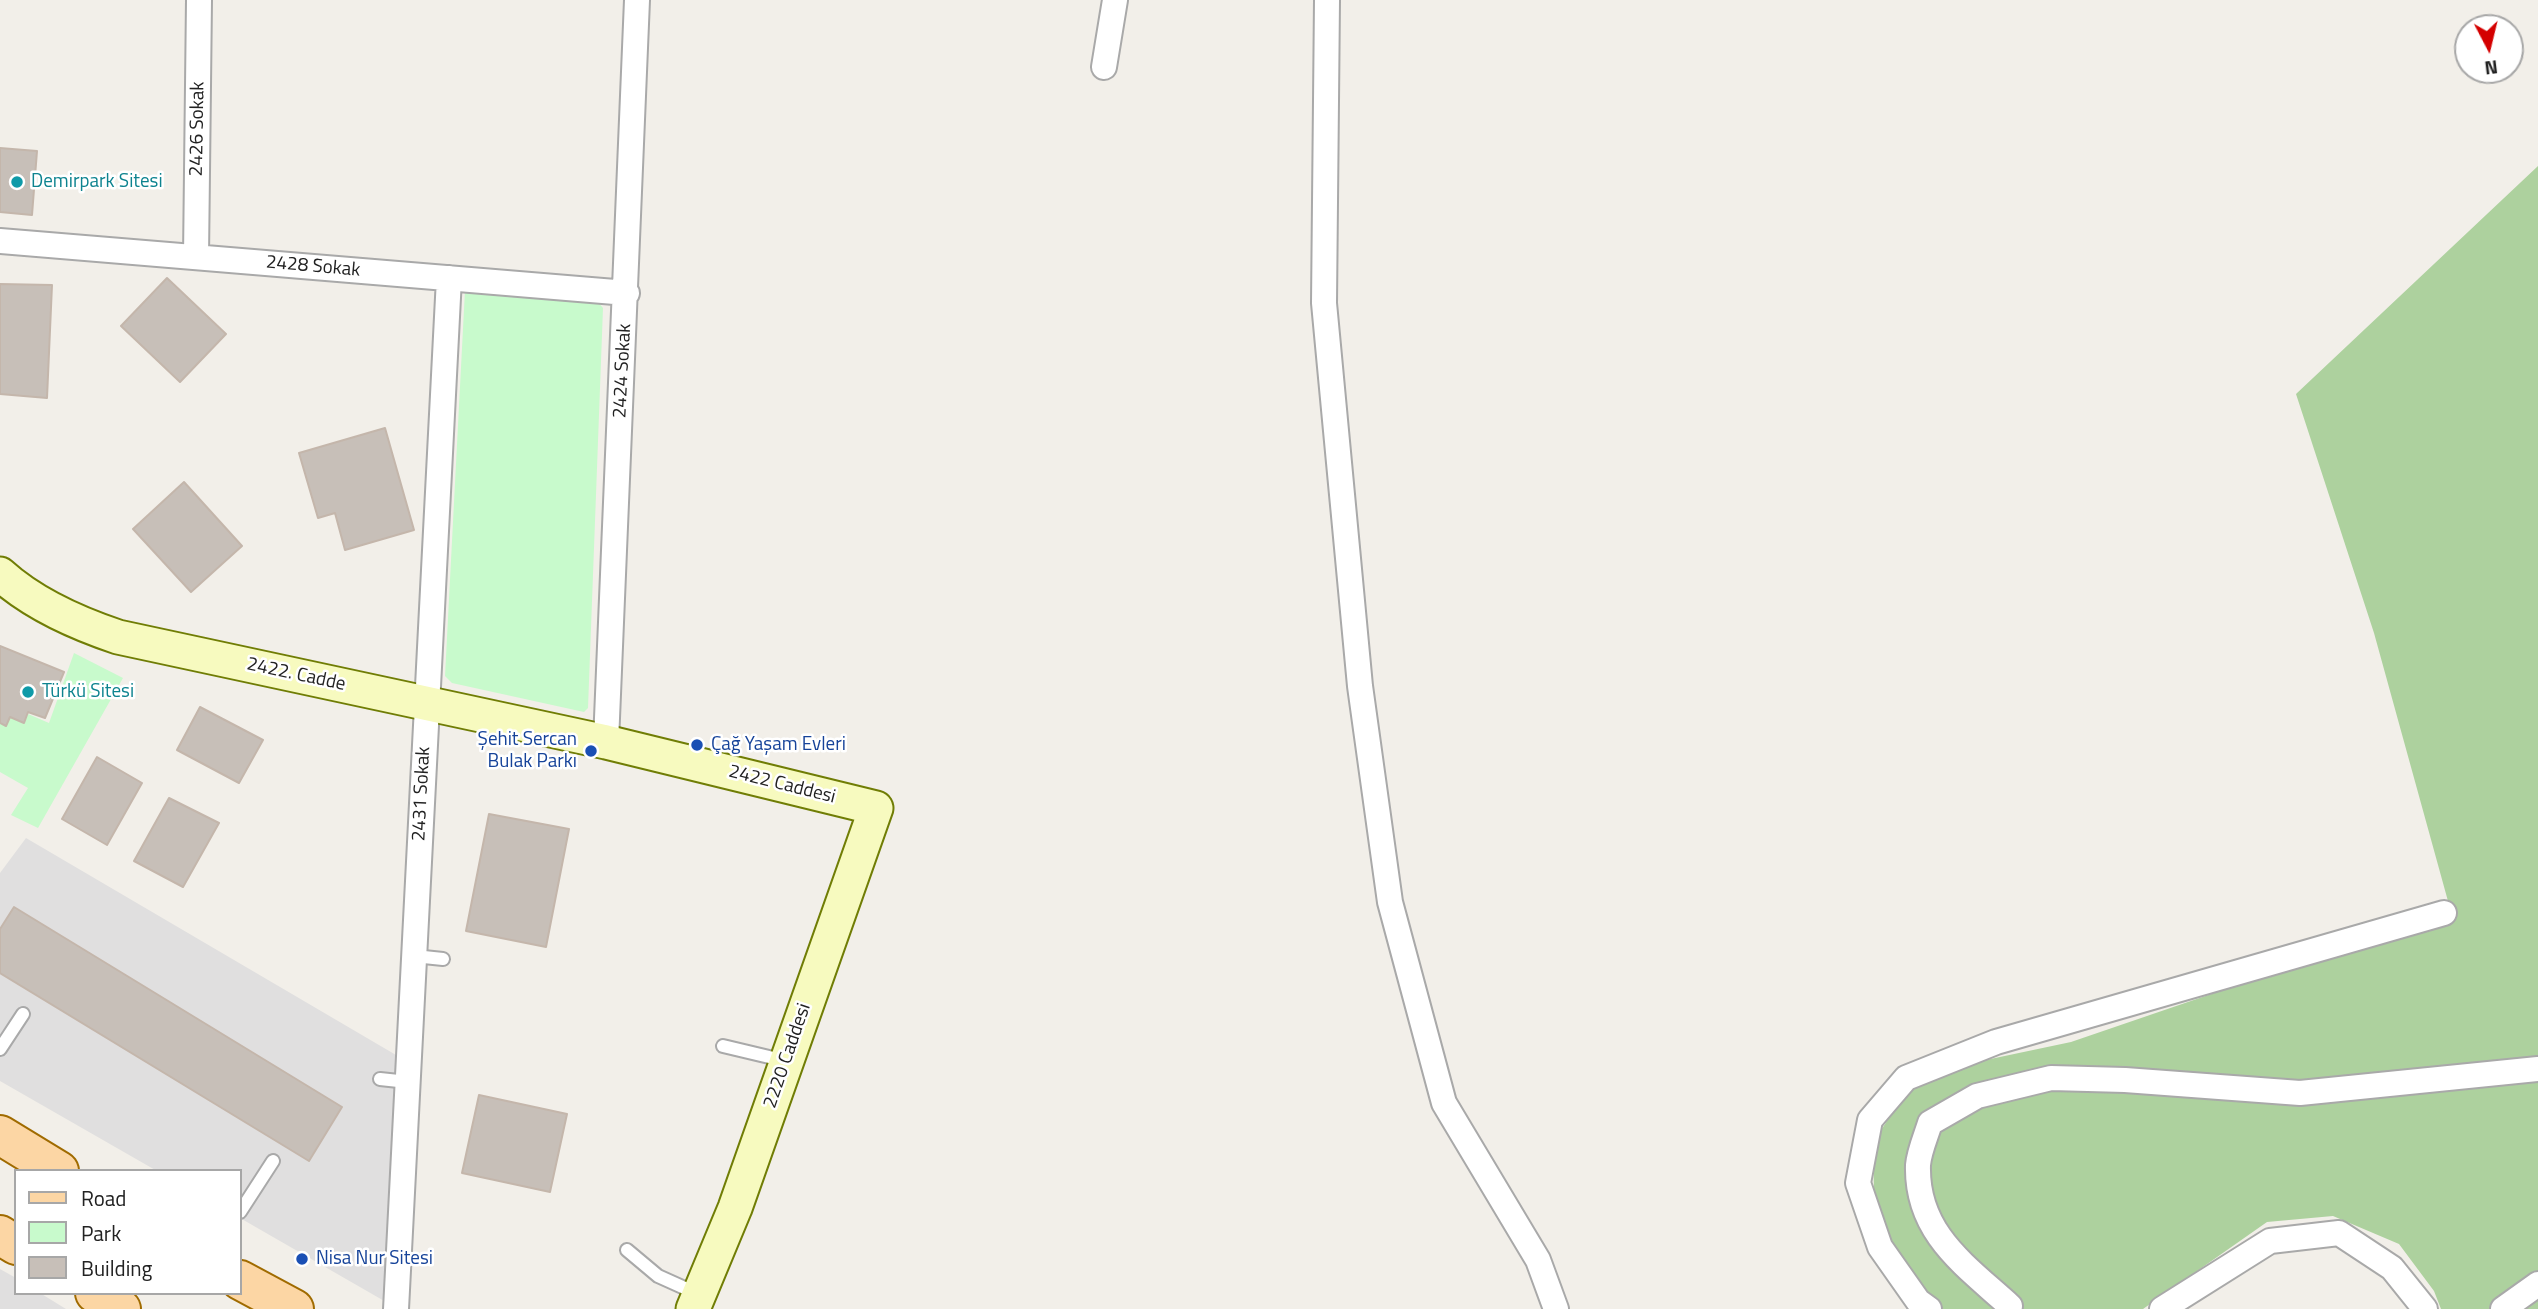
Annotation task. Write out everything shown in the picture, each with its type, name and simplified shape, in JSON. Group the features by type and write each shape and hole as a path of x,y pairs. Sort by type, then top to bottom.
{"main road":[{"path":"0,1135 56,1169"},
{"path":"242,1281 294,1309"},
{"path":"98,1295 121,1309"}],"street":[{"name":"2426 Sokak","path":"196,257 199,0"},
{"path":"614,0 637,0"},
{"name":"2424 Sokak","path":"606,742 627,293 637,0"},
{"path":"1104,67 1115,0"},
{"path":"1327,0 1324,303 1360,686 1390,902 1444,1103 1538,1260 1556,1309"},
{"name":"2428 Sokak","path":"0,241 627,293"},
{"name":"2431 Sokak","path":"396,1309 449,278"},
{"name":"2422. Cadde","path":"0,573 41,603 79,623 118,637 606,742"},
{"name":"2422 Caddesi","path":"606,742 876,808"},
{"name":"2220 Caddesi","path":"692,1305 735,1208 876,808"},
{"path":"1929,1309 1918,1301 1880,1247 1858,1183 1870,1120 1906,1078 1996,1042 2444,913"},
{"path":"2010,1306 1942,1244 1922,1208 1918,1164 1930,1123 1976,1096 2051,1078 2125,1080 2300,1093 2538,1069"},
{"path":"2162,1309 2270,1241 2339,1233 2392,1268 2425,1309"},
{"path":"2503,1309 2538,1284"}],"lane":[{"path":"414,956 443,959"},
{"path":"0,1049 23,1014"},
{"path":"723,1046 787,1061"},
{"path":"380,1079 408,1082"},
{"path":"242,1209 273,1161"},
{"path":"627,1250 692,1305"}],"shaded area":[{"path":"26,838 396,1055 386,1302 242,1219 242,1169 154,1169 0,1081 0,873"},
{"path":"0,1269 14,1277 14,1295 43,1295 66,1309 0,1309"}],"green space":[{"path":"2538,166 2538,1309 2441,1309 2434,1291 2399,1244 2333,1216 2267,1222 2143,1309 1943,1309 1925,1296 1887,1238 1874,1195 1873,1142 1907,1091 1962,1065 2071,1042 2451,912 2374,633 2296,394"},
{"path":"465,290 598,302 603,308 588,708 584,712 452,683 445,676"},
{"path":"74,653 123,678 38,828 11,815 28,788 0,772 0,723 10,717 23,723 28,714 49,723"}],"building":[{"name":"Demirpark Sitesi","path":"0,148 37,151 32,215 0,212"},
{"path":"167,278 226,334 180,382 121,326"},
{"path":"0,284 52,285 47,398 0,394"},
{"path":"385,428 414,530 345,550 335,513 318,518 299,453"},
{"path":"184,482 242,546 191,592 133,529"},
{"name":"Türkü Sitesi","path":"0,646 64,672 45,718 28,712 24,723 10,717 6,726 0,723"},
{"path":"200,707 263,740 239,783 177,750"},
{"path":"97,757 142,783 107,845 62,819"},
{"path":"169,798 219,823 183,887 134,861"},
{"path":"489,814 569,829 546,947 466,931"},
{"path":"14,907 342,1107 309,1161 0,973 0,929"},
{"path":"479,1095 567,1114 550,1192 462,1173"}],"place":[{"name":"Demirpark Sitesi","path":"17,182"},
{"name":"Türkü Sitesi","path":"28,692"},
{"name":"Çağ Yaşam Evleri","path":"697,745"},
{"name":"Şehit Sercan Bulak Parkı","path":"591,751"},
{"name":"Nisa Nur Sitesi","path":"302,1259"}]}
